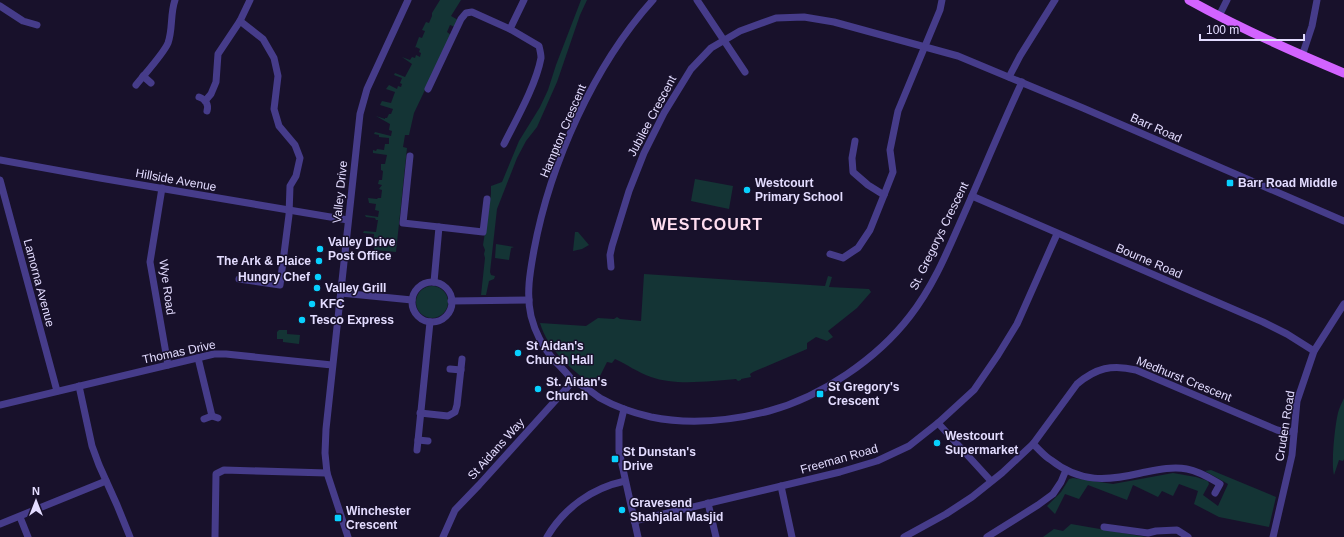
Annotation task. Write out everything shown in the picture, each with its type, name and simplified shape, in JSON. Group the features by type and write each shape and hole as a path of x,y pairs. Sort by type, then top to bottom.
{"main road":[{"path":"1189,0 1302,56 1344,72"}],"street":[{"path":"136,85 167,44 175,0"},
{"path":"207,111 208,107 202,99 211,94 217,77 218,54 240,21 250,0"},
{"name":"Valley Drive","path":"348,537 327,473 325,453 332,365 348,220 360,114 367,89 408,0"},
{"path":"510,29 524,0"},
{"name":"Hampton Crescent","path":"529,300 532,262 538,231 550,189 575,124 599,76 615,50 631,26 653,0"},
{"path":"697,0 745,72"},
{"path":"830,254 843,258 858,248 870,230 893,172 890,150 898,111 940,10 942,0"},
{"path":"1009,77 1020,56 1055,0"},
{"path":"1219,16 1227,0"},
{"path":"1302,56 1312,26 1317,0"},
{"path":"0,6 23,21 37,25"},
{"path":"428,89 461,19 466,13 472,12 510,29 539,46 541,57 533,83 504,144"},
{"name":"Jubilee Crescent","path":"611,267 610,255 617,228 633,180 657,126 690,69 711,48 724,40 740,31 776,18 804,16 834,22 958,56"},
{"path":"239,279 280,288 290,186 296,176 300,158 295,145 279,126 277,121 274,109 278,76 274,58 263,39 240,21"},
{"name":"Barr Road","path":"958,56 1022,82 1344,221"},
{"path":"143,76 151,83"},
{"name":"St. Gregorys Crescent","path":"573,381 581,384 600,398 624,409 651,417 672,420 718,420 746,416 775,409 802,399 854,370 884,344 910,316 924,295 937,271 972,196 1022,82"},
{"path":"856,141 852,158 852,172 868,185 884,195"},
{"path":"410,156 403,223 483,232 487,199"},
{"name":"Hillside Avenue","path":"0,160 348,220"},
{"name":"Lamorna Avenue","path":"0,180 57,391"},
{"name":"Wye Road","path":"162,188 150,262 168,365"},
{"name":"Bourne Road","path":"972,196 1263,322 1287,334 1314,351"},
{"path":"434,282 439,227"},
{"name":"Freeman Road","path":"634,521 840,472 877,461 909,446 938,423 974,390 1017,324 1057,234"},
{"path":"434,282 442,285 450,294 451,308 446,316 438,321 424,321 416,314 413,308 412,300 414,293 420,286 434,282"},
{"path":"341,293 412,300"},
{"path":"451,301 529,300 534,325 541,342 573,381"},
{"name":"Cruden Road","path":"1273,537 1292,455 1297,401 1314,351 1344,304"},
{"path":"417,450 430,322"},
{"name":"Thomas Drive","path":"79,386 219,354 332,365"},
{"path":"198,358 215,417 204,419"},
{"path":"420,413 448,416 454,413 457,407 462,360"},
{"name":"Medhurst Crescent","path":"904,537 946,514 972,497 1002,473 1033,444 1077,384 1085,377 1096,371 1117,367 1136,370 1277,430 1285,432 1294,431"},
{"path":"450,369 461,370"},
{"name":"St Aidans Way","path":"443,537 455,510 573,381"},
{"path":"0,405 79,386 92,446 130,537"},
{"path":"624,409 619,430 619,454 638,537"},
{"path":"938,423 991,481"},
{"path":"418,440 428,441"},
{"path":"1033,444 1050,460 1066,470 1084,476 1104,480 1172,468 1187,469 1200,473 1220,484 1215,493"},
{"path":"215,537 216,474 224,470 327,473"},
{"path":"987,537 1053,494 1061,482 1066,470"},
{"path":"0,524 106,481"},
{"path":"547,537 560,519 579,502 604,487 625,481"},
{"path":"781,486 792,537"},
{"path":"708,503 716,537"},
{"path":"20,516 28,537"},
{"path":"1104,527 1148,533 1176,530 1188,537"}],"green space":[{"path":"440,0 461,0 451,16 458,20 455,27 450,25 447,32 451,35 414,113 409,135 405,135 403,147 407,148 396,252 374,250 374,234 363,233 364,231 376,232 378,220 375,218 366,217 365,215 378,217 379,211 375,210 376,204 369,203 368,198 381,198 382,190 379,189 382,185 378,184 379,180 382,180 383,171 381,170 381,164 385,164 387,155 373,153 373,150 384,150 385,144 389,144 389,138 379,137 379,135 374,134 375,132 391,136 392,131 389,130 390,124 376,116 385,119 389,114 391,114 393,109 380,105 382,101 391,103 395,92 386,89 389,85 397,89 398,86 401,87 402,84 400,83 402,78 394,75 395,73 405,77 412,64 402,57 410,60 412,57 415,58 416,55 420,57 420,49 415,48 419,37 422,38 425,31 422,30 426,22 429,23 432,13"},
{"path":"581,0 587,0 580,15 557,82 537,127 526,141 517,158 497,209 490,272 491,275 495,276 494,279 489,281 486,295 481,295 485,258 485,250 483,245 491,186 502,182 519,141 540,107 548,90"},
{"path":"695,179 733,186 729,209 691,201"},
{"path":"575,232 578,232 589,245 582,249 573,251"},
{"path":"496,244 514,247 511,248 509,260 495,258"},
{"path":"644,274 825,286 828,276 832,277 829,287 869,289 871,292 857,308 828,331 833,337 827,341 816,337 807,343 807,349 753,372 750,374 751,377 738,381 736,379 704,382 661,380 637,371 615,359 612,363 607,362 595,386 570,367 555,351 540,323 586,326 598,318 614,319 617,317 620,319 641,321"},
{"path":"432,286 441,289 445,293 448,302 445,311 441,315 432,318 423,315 419,311 416,302 419,293 423,289"},
{"path":"279,330 287,330 287,334 300,335 299,344 283,342 283,339 277,339 277,332"},
{"path":"1344,398 1344,459 1343,461 1339,460 1334,475 1333,453 1336,426 1338,411"},
{"path":"1211,470 1276,497 1269,527 1219,517 1194,504 1198,491 1179,484 1173,496 1162,491 1158,497 1133,485 1127,500 1088,485 1079,499 1065,494 1055,514 1047,506 1061,492 1069,479 1073,478 1113,484 1173,473 1196,477 1208,481 1209,484 1203,495 1218,506 1228,484 1205,471"},
{"path":"1071,524 1146,537 1043,537 1054,529 1063,531"}],"place":[{"name":"Barr Road Middle","path":"1230,183"},
{"name":"Westcourt Primary School","path":"747,190"},
{"name":"Valley Drive Post Office","path":"320,249"},
{"name":"The Ark & Plaice","path":"319,261"},
{"name":"Hungry Chef","path":"318,277"},
{"name":"Valley Grill","path":"317,288"},
{"name":"KFC","path":"312,304"},
{"name":"Tesco Express","path":"302,320"},
{"name":"St Aidan's Church Hall","path":"518,353"},
{"name":"St. Aidan's Church","path":"538,389"},
{"name":"St Gregory's Crescent","path":"820,394"},
{"name":"Westcourt Supermarket","path":"937,443"},
{"name":"St Dunstan's Drive","path":"615,459"},
{"name":"Gravesend Shahjalal Masjid","path":"622,510"},
{"name":"Winchester Crescent","path":"338,518"}],"district":[{"name":"WESTCOURT","path":"707,224"}]}
